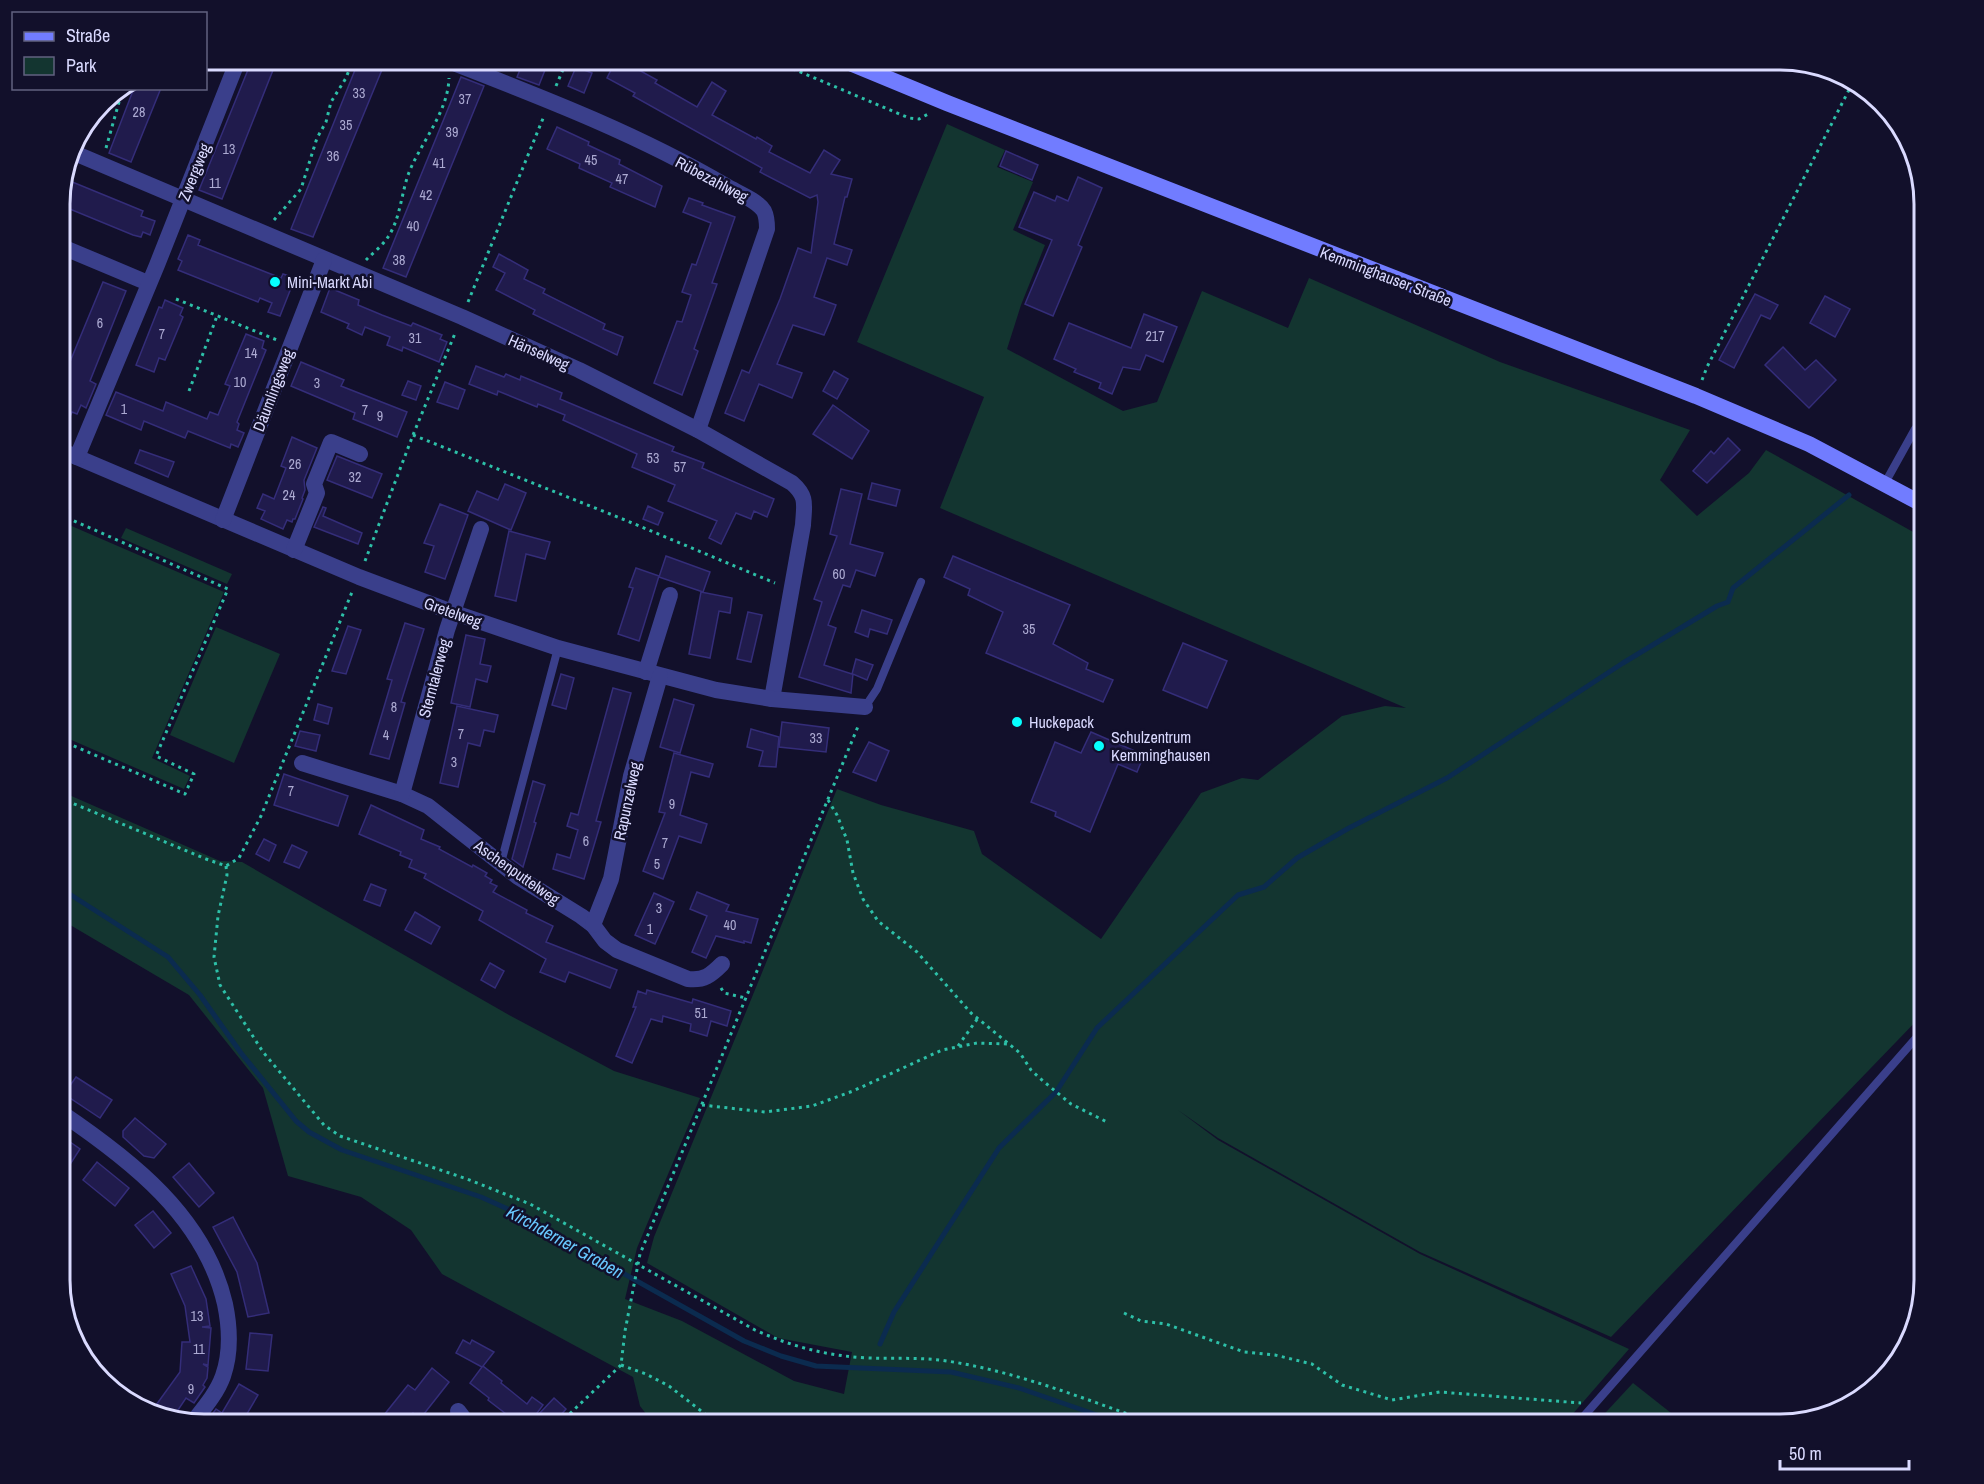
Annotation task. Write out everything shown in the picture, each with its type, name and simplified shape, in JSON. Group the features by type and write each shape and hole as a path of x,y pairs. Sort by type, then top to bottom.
{"main road":[{"name":"Kemminghauser Straße","path":"870,71 1696,396 1809,444 1914,499"}],"street":[{"name":"Zwergweg","path":"77,458 234,71"},
{"name":"Rübezahlweg","path":"473,71 603,124 706,174 764,210 767,219 766,229 698,430"},
{"name":"Hänselweg","path":"80,156 462,317 547,356 698,430 792,483 802,491 805,500 803,525 772,699"},
{"path":"71,251 148,283"},
{"name":"Däumlingsweg","path":"223,520 324,260"},
{"path":"294,550 317,493 314,484 331,442 360,454"},
{"name":"Gretelweg","path":"71,455 294,550 452,612 558,648 716,690 772,699 862,707"},
{"name":"Sterntalerweg","path":"402,794 452,612 481,529"},
{"name":"Rapunzelweg","path":"592,926 611,879 670,595"},
{"name":"Aschenputtelweg","path":"302,764 402,794 436,812 498,863 581,916 617,950 688,979 700,980 717,970"},
{"path":"71,1119 95,1135 149,1179 160,1191 195,1233 221,1285 229,1320 230,1343 226,1366 216,1391 199,1413"}],"lane":[{"path":"1885,483 1914,431"},
{"path":"862,707 877,689 921,582"},
{"path":"498,863 502,859 558,648"},
{"path":"1585,1414 1914,1040"}],"path":[{"path":"277,218 300,189 317,138 326,122 331,102 349,71"},
{"path":"553,95 563,71"},
{"path":"798,71 909,118 919,119 947,103"},
{"path":"369,257 388,237 398,216 408,176 436,120 448,90 449,80"},
{"path":"1696,396 1707,367 1849,90"},
{"path":"99,164 107,146 119,101"},
{"path":"466,306 547,109"},
{"path":"176,299 290,345"},
{"path":"189,391 217,316"},
{"path":"363,566 413,435 457,329"},
{"path":"413,435 791,590"},
{"path":"71,519 228,589 156,756 194,774 185,794 71,745"},
{"path":"226,866 239,858 261,816 353,589"},
{"path":"570,1414 621,1365 637,1265 645,1241 860,722 862,707"},
{"path":"828,800 837,815 846,840 853,873 863,899 878,921 917,952 971,1013 1020,1053 1031,1070 1071,1104 1107,1122"},
{"path":"71,803 226,866"},
{"path":"226,866 227,875 218,916 214,957 220,985 263,1052 324,1125 340,1136 467,1179 530,1204 755,1330 787,1344 817,1353 869,1358 920,1358 991,1369 1034,1381 1128,1414"},
{"path":"717,970 724,993 746,998"},
{"path":"958,1047 978,1018"},
{"path":"702,1105 765,1112 812,1106 853,1091 942,1050 977,1043 1009,1044"},
{"path":"1124,1313 1141,1321 1167,1324 1244,1352 1275,1355 1312,1364 1342,1385 1392,1400 1440,1392 1594,1404"},
{"path":"621,1365 669,1386 705,1414"}],"green space":[{"path":"947,124 1005,150 997,167 1033,182 1013,230 1045,245 1021,305 1007,349 1123,411 1157,402 1202,291 1288,328 1309,278 1500,362 1690,430 1660,480 1697,516 1749,473 1766,450 1914,532 1914,1023 1611,1337 1420,1252 1218,1138 1178,1110 1218,1140 1420,1254 1629,1349 1573,1414 646,1414 640,1406 633,1377 442,1274 411,1230 361,1197 288,1176 263,1088 189,995 71,925 71,796 220,861 242,862 509,1015 614,1071 700,1098 637,1248 625,1299 682,1321 794,1381 844,1394 852,1352 778,1338 647,1263 654,1237 837,789 881,805 974,831 982,854 1101,939 1201,793 1242,778 1258,780 1342,716 1385,706 1406,708 940,508 984,397 857,342"},
{"path":"71,526 224,592 152,758 190,776 184,789 71,740"},
{"path":"126,528 232,574 227,584 121,538"},
{"path":"216,627 280,654 234,763 170,735"},
{"path":"1633,1383 1672,1414 1604,1414"}],"building":[{"path":"248,71 273,71 222,199 199,190"},
{"path":"355,71 381,71 313,237 291,229"},
{"path":"519,71 545,71 539,85 517,77"},
{"path":"574,71 592,73 584,93 568,86"},
{"path":"610,71 641,71 657,80 655,83 697,107 712,82 726,91 712,115 756,139 757,137 772,146 769,152 810,173 824,150 840,160 831,174 852,179 847,197 845,197 834,244 852,250 847,265 827,258 814,297 836,305 824,335 793,325 777,364 802,373 792,398 759,384 744,421 725,413 742,370 749,373 780,299 798,248 811,253 817,195 810,198 760,172 762,168 633,96 635,93 607,78"},
{"path":"461,77 484,86 406,277 383,268"},
{"path":"160,90 131,162 109,153 133,92"},
{"path":"557,127 589,142 588,145 620,160 619,164 662,186 655,207 610,187 612,183 579,168 580,164 547,149"},
{"path":"1006,151 1038,165 1032,180 1000,166"},
{"path":"1078,177 1102,188 1078,245 1082,247 1053,316 1025,304 1052,240 1019,227 1034,192 1055,201 1057,196 1068,201"},
{"path":"73,182 143,211 141,216 155,221 150,235 143,232 141,237 71,210"},
{"path":"689,198 735,217 712,283 717,284 694,349 698,351 682,395 654,383 677,321 682,322 691,295 682,292 692,264 696,265 711,223 683,212"},
{"path":"188,235 200,240 198,245 281,278 283,274 295,278 280,316 268,312 272,303 260,298 258,302 178,270 182,261 178,259"},
{"path":"499,254 528,270 524,279 545,289 543,293 605,324 603,329 623,337 617,355 533,314 535,310 496,290 505,273 493,267"},
{"path":"103,282 126,291 90,381 96,384 86,408 81,405 77,414 72,412 71,414 71,359"},
{"path":"330,288 359,300 358,305 411,326 413,323 442,335 440,339 447,342 439,362 403,347 402,351 387,345 390,337 365,327 362,335 347,328 349,324 321,312"},
{"path":"1755,294 1778,305 1770,319 1761,315 1734,368 1719,360"},
{"path":"1825,296 1850,309 1835,337 1810,323"},
{"path":"165,300 183,308 180,315 183,317 165,360 159,358 154,372 136,365 159,307 162,308"},
{"path":"1144,314 1177,327 1163,362 1146,355 1140,370 1123,367 1112,394 1099,388 1101,383 1074,372 1076,369 1054,359 1069,323 1131,348"},
{"path":"246,334 264,341 262,348 266,350 237,422 239,424 237,430 244,433 238,447 231,444 230,448 188,431 185,438 144,421 141,430 106,415 116,392 163,411 166,402 207,419 210,412 218,415 230,386 225,384"},
{"path":"1783,347 1805,370 1816,360 1836,380 1809,408 1765,365"},
{"path":"301,362 344,380 341,386 407,412 397,437 353,419 355,413 291,386"},
{"path":"476,366 504,377 506,374 520,380 521,376 562,393 560,399 674,447 672,451 704,463 702,468 774,499 767,517 754,511 751,519 736,513 721,544 709,538 717,521 668,501 675,485 632,467 637,454 563,420 565,415 538,404 537,407 498,391 497,395 469,384"},
{"path":"834,371 848,379 837,399 823,391"},
{"path":"408,381 421,386 416,400 402,395"},
{"path":"445,382 465,390 458,409 437,402"},
{"path":"833,405 869,431 852,459 813,434"},
{"path":"292,437 317,448 304,480 303,499 295,519 292,522 287,520 283,529 261,519 265,511 257,508 263,494 274,499 286,468 281,466"},
{"path":"1728,438 1740,450 1707,483 1693,471 1711,451 1714,454"},
{"path":"140,450 174,462 168,477 135,463"},
{"path":"337,456 382,474 372,498 327,480"},
{"path":"872,483 900,490 896,506 868,499"},
{"path":"505,484 526,493 511,530 468,511 477,491 498,500"},
{"path":"841,489 862,494 850,544 883,553 875,576 856,570 850,587 843,585 828,625 836,628 824,665 852,674 856,659 873,665 867,680 853,674 851,693 799,677 822,602 814,599 837,536 830,534"},
{"path":"440,504 468,515 445,579 425,572 434,546 424,543"},
{"path":"648,506 663,513 658,525 643,519"},
{"path":"323,507 326,508 323,516 362,533 358,544 314,527"},
{"path":"509,531 550,542 545,559 526,554 516,601 495,596"},
{"path":"666,556 710,572 703,592 659,577"},
{"path":"953,556 1070,605 1053,644 1088,663 1086,669 1113,680 1103,702 986,653 1003,612 968,595 970,589 944,577"},
{"path":"636,568 659,576 639,641 618,634 633,588 629,587"},
{"path":"701,592 732,598 730,613 719,611 710,658 689,654"},
{"path":"862,610 892,620 887,634 870,629 868,637 855,632"},
{"path":"748,612 762,615 751,662 737,659"},
{"path":"405,623 424,629 401,702 405,703 389,759 370,754 392,680 387,679"},
{"path":"348,626 361,630 346,674 332,671"},
{"path":"466,635 485,639 480,664 491,666 487,682 476,679 470,707 451,703"},
{"path":"1183,643 1227,661 1207,708 1163,690"},
{"path":"561,674 574,678 566,709 552,705"},
{"path":"613,688 631,693 596,821 601,822 584,879 553,869 557,854 570,858 578,830 567,826 571,813 578,815"},
{"path":"674,699 694,705 680,753 660,747"},
{"path":"318,704 332,708 328,724 314,720"},
{"path":"457,706 498,715 494,732 484,730 480,746 468,743 458,787 440,783"},
{"path":"782,722 829,728 826,752 779,747"},
{"path":"751,729 779,737 776,767 759,766 763,751 747,747"},
{"path":"300,731 320,735 316,751 295,746"},
{"path":"1091,732 1144,755 1137,772 1118,764 1090,832 1055,816 1056,812 1031,802 1055,742 1081,753"},
{"path":"869,742 889,751 876,781 853,772"},
{"path":"674,753 713,764 709,777 691,772 680,815 707,824 701,843 679,836 663,879 643,871 665,813 659,812"},
{"path":"284,774 348,796 338,826 274,805"},
{"path":"533,781 545,785 523,867 512,859"},
{"path":"371,805 424,830 421,839 487,873 485,876 492,880 490,883 497,886 493,892 527,910 526,913 553,926 546,942 617,970 610,988 569,972 565,982 540,972 546,959 479,920 483,911 424,878 426,874 409,867 412,860 400,855 401,852 359,834"},
{"path":"264,839 276,845 269,861 256,854"},
{"path":"292,845 307,852 299,868 284,862"},
{"path":"371,884 386,890 380,906 364,900"},
{"path":"697,892 729,905 726,911 758,919 751,943 716,936 706,958 692,952 707,916 690,909"},
{"path":"654,893 674,902 655,944 635,935"},
{"path":"415,912 440,927 431,944 405,930"},
{"path":"490,963 504,971 495,988 481,980"},
{"path":"647,990 692,1003 693,999 731,1011 727,1026 711,1021 707,1036 690,1031 691,1024 663,1016 662,1022 651,1019 632,1063 616,1056 636,1007 633,1007 638,991 646,994"},
{"path":"76,1077 112,1100 100,1118 71,1099 71,1084"},
{"path":"135,1118 166,1144 154,1158 144,1156 123,1137 123,1131"},
{"path":"71,1143 80,1149 71,1163"},
{"path":"97,1162 129,1188 115,1206 83,1180"},
{"path":"189,1163 214,1193 199,1207 173,1177"},
{"path":"153,1211 171,1233 154,1248 135,1225"},
{"path":"233,1217 257,1263 269,1313 248,1317 237,1272 213,1227"},
{"path":"191,1266 206,1299 210,1326 202,1327 211,1328 208,1365 203,1364 208,1367 207,1378 203,1385 205,1387 194,1403 186,1398 178,1410 157,1404 180,1372 182,1342 190,1342 185,1306 171,1274"},
{"path":"250,1333 272,1335 268,1371 246,1369"},
{"path":"463,1340 470,1344 472,1340 494,1352 483,1366 527,1404 532,1397 543,1405 536,1414 506,1414 470,1383 482,1367 456,1353"},
{"path":"432,1368 449,1382 424,1414 385,1414 408,1385 415,1390"},
{"path":"239,1384 258,1395 247,1414 212,1414 216,1409 222,1413"},
{"path":"554,1398 566,1409 562,1414 539,1414"}],"waterway":[{"path":"880,1344 894,1312 999,1148 1056,1092 1097,1028 1238,895 1264,887 1297,858 1349,828 1447,778 1623,663 1717,606 1728,602 1733,588 1849,495"},
{"name":"Kirchderner Graben","path":"71,895 168,957 200,995 241,1053 296,1121 309,1132 342,1150 481,1197 512,1211 744,1341 781,1356 816,1366 951,1372 1019,1388 1094,1414"}],"place":[{"name":"Mini-Markt Abi","path":"275,282"},
{"name":"Huckepack","path":"1017,722"},
{"name":"Schulzentrum Kemminghausen","path":"1099,746"}]}
